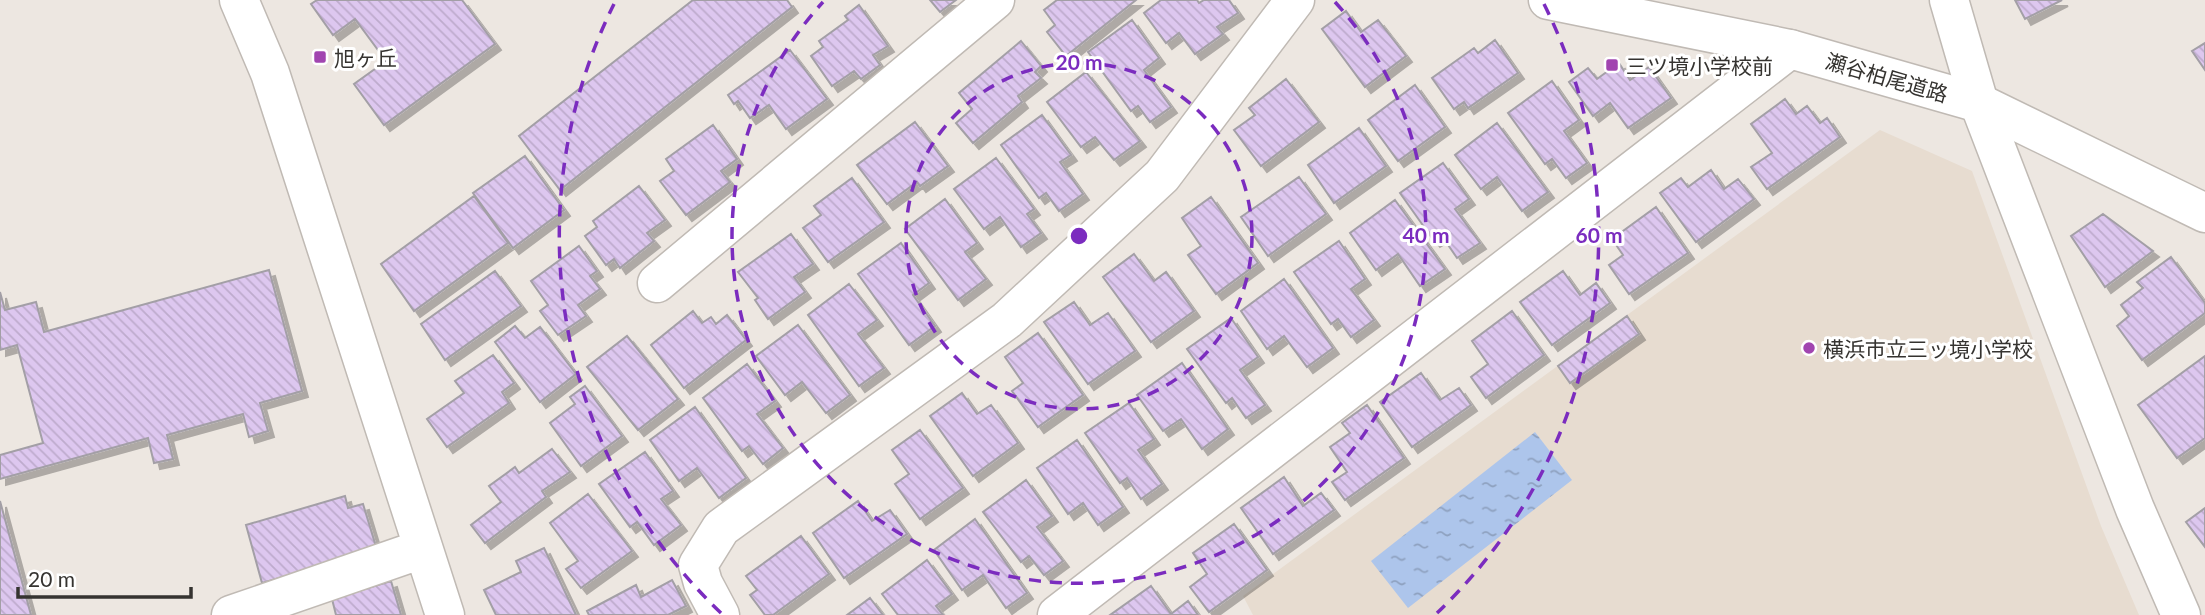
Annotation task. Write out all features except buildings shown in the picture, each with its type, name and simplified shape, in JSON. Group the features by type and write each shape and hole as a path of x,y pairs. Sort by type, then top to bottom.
{"street":[{"path":"239,0 270,73 445,615"},
{"path":"657,283 995,0"},
{"path":"720,615 703,583 698,565 721,528 1017,311 1162,176 1295,0"},
{"name":"瀬谷柏尾道路","path":"1548,0 1790,49 1979,103 2205,213"},
{"path":"1949,0 1979,103 2135,509 2182,615"},
{"path":"1056,615 1790,49"},
{"path":"231,615 422,549"}],"shaded area":[{"name":"横浜市立三ッ境小学校","path":"1880,130 1972,171 2101,526 2139,615 1253,615 1243,596"}],"water":[{"path":"1535,432 1572,480 1408,608 1371,561"}],"place":[{"name":"旭ヶ丘","path":"320,57"},
{"name":"三ツ境小学校前","path":"1612,65"},
{"name":"横浜市立三ッ境小学校","path":"1809,348"}]}
